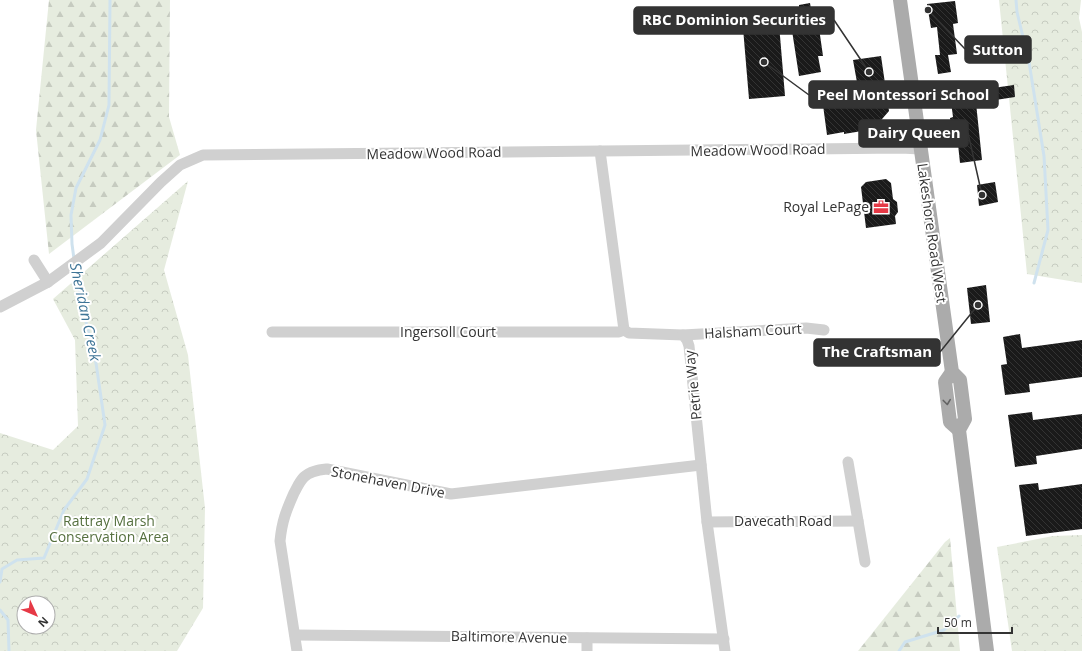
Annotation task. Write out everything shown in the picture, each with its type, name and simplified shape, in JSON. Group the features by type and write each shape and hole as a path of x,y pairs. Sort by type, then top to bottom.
{"main road":[{"name":"Lakeshore Road West","path":"900,0 952,372 960,380 965,419 959,430 987,651"}],"street":[{"name":"Meadow Wood Road","path":"0,307 48,282 92,250 101,243 161,182 180,165 203,155 920,149"},
{"path":"600,151 624,330"},
{"path":"34,260 48,282"},
{"name":"Halsham Court","path":"683,335 806,328 824,330"},
{"name":"Ingersoll Court","path":"272,332 619,332 624,330"},
{"name":"Petrie Way","path":"624,330 629,333 683,335 689,346 707,522 725,651"},
{"path":"848,462 865,562"},
{"name":"Stonehaven Drive","path":"297,651 280,541 281,528 284,514 298,486 304,477 314,471 327,469 451,494 701,465"},
{"name":"Davecath Road","path":"707,522 858,521"},
{"name":"Baltimore Avenue","path":"295,635 724,639"},
{"path":"587,638 587,651"}],"green space":[{"path":"49,0 170,0 169,117 180,155 49,254 36,130"},
{"path":"999,0 1081,0 1079,18 1082,32 1082,283 1027,274"},
{"name":"Rattray Marsh Conservation Area","path":"188,181 164,270 188,355 205,508 203,608 177,651 0,651 0,433 53,450 78,426 75,340 53,299"},
{"path":"1082,535 1082,651 1012,651 997,547 1053,536"},
{"path":"950,538 960,651 858,651 945,542"}],"building":[{"path":"955,1 958,23 953,24 957,54 948,55 951,72 938,74 935,55 940,55 937,27 931,28 927,4"},
{"path":"810,3 813,21 818,21 823,56 818,56 821,72 799,76 789,11 799,10 799,5"},
{"path":"779,24 785,96 749,99 743,28"},
{"path":"881,56 889,111 869,134 863,135 862,131 827,135 823,105 860,99 853,60"},
{"path":"1014,85 1015,97 976,103 982,160 960,163 957,135 952,136 950,118 953,117 950,94"},
{"name":"Royal LePage","path":"886,179 891,183 893,199 897,202 898,212 895,216 896,224 866,228 861,187 866,182"},
{"path":"995,182 998,202 979,206 977,185"},
{"path":"986,285 990,322 971,324 967,288"},
{"path":"1020,334 1022,348 1082,340 1082,377 1029,384 1030,392 1005,395 1001,365 1007,364 1003,337"},
{"path":"1032,412 1033,420 1082,414 1082,449 1036,456 1037,464 1015,467 1008,415"},
{"path":"1038,483 1039,490 1082,484 1082,529 1026,536 1019,485"}],"waterway":[{"name":"Sheridan Creek","path":"74,259 71,215 76,188 100,140 109,105 110,0"},
{"path":"1016,0 1017,12 1029,62 1044,156 1048,230 1034,283"},
{"name":"Sheridan Creek","path":"0,582 2,569 17,560 44,558 64,510 87,479 105,425 96,363 82,305 75,266"},
{"name":"Sheridan Creek","path":"0,610 8,620 9,651"},
{"path":"899,651 905,642 944,630 959,616"}],"place":[{"name":"Sutton","path":"928,10"},
{"name":"Peel Montessori School","path":"764,62"},
{"name":"RBC Dominion Securities","path":"869,72"},
{"name":"Dairy Queen","path":"982,195"},
{"name":"Royal LePage","path":"881,207"},
{"name":"The Craftsman","path":"978,305"}]}
